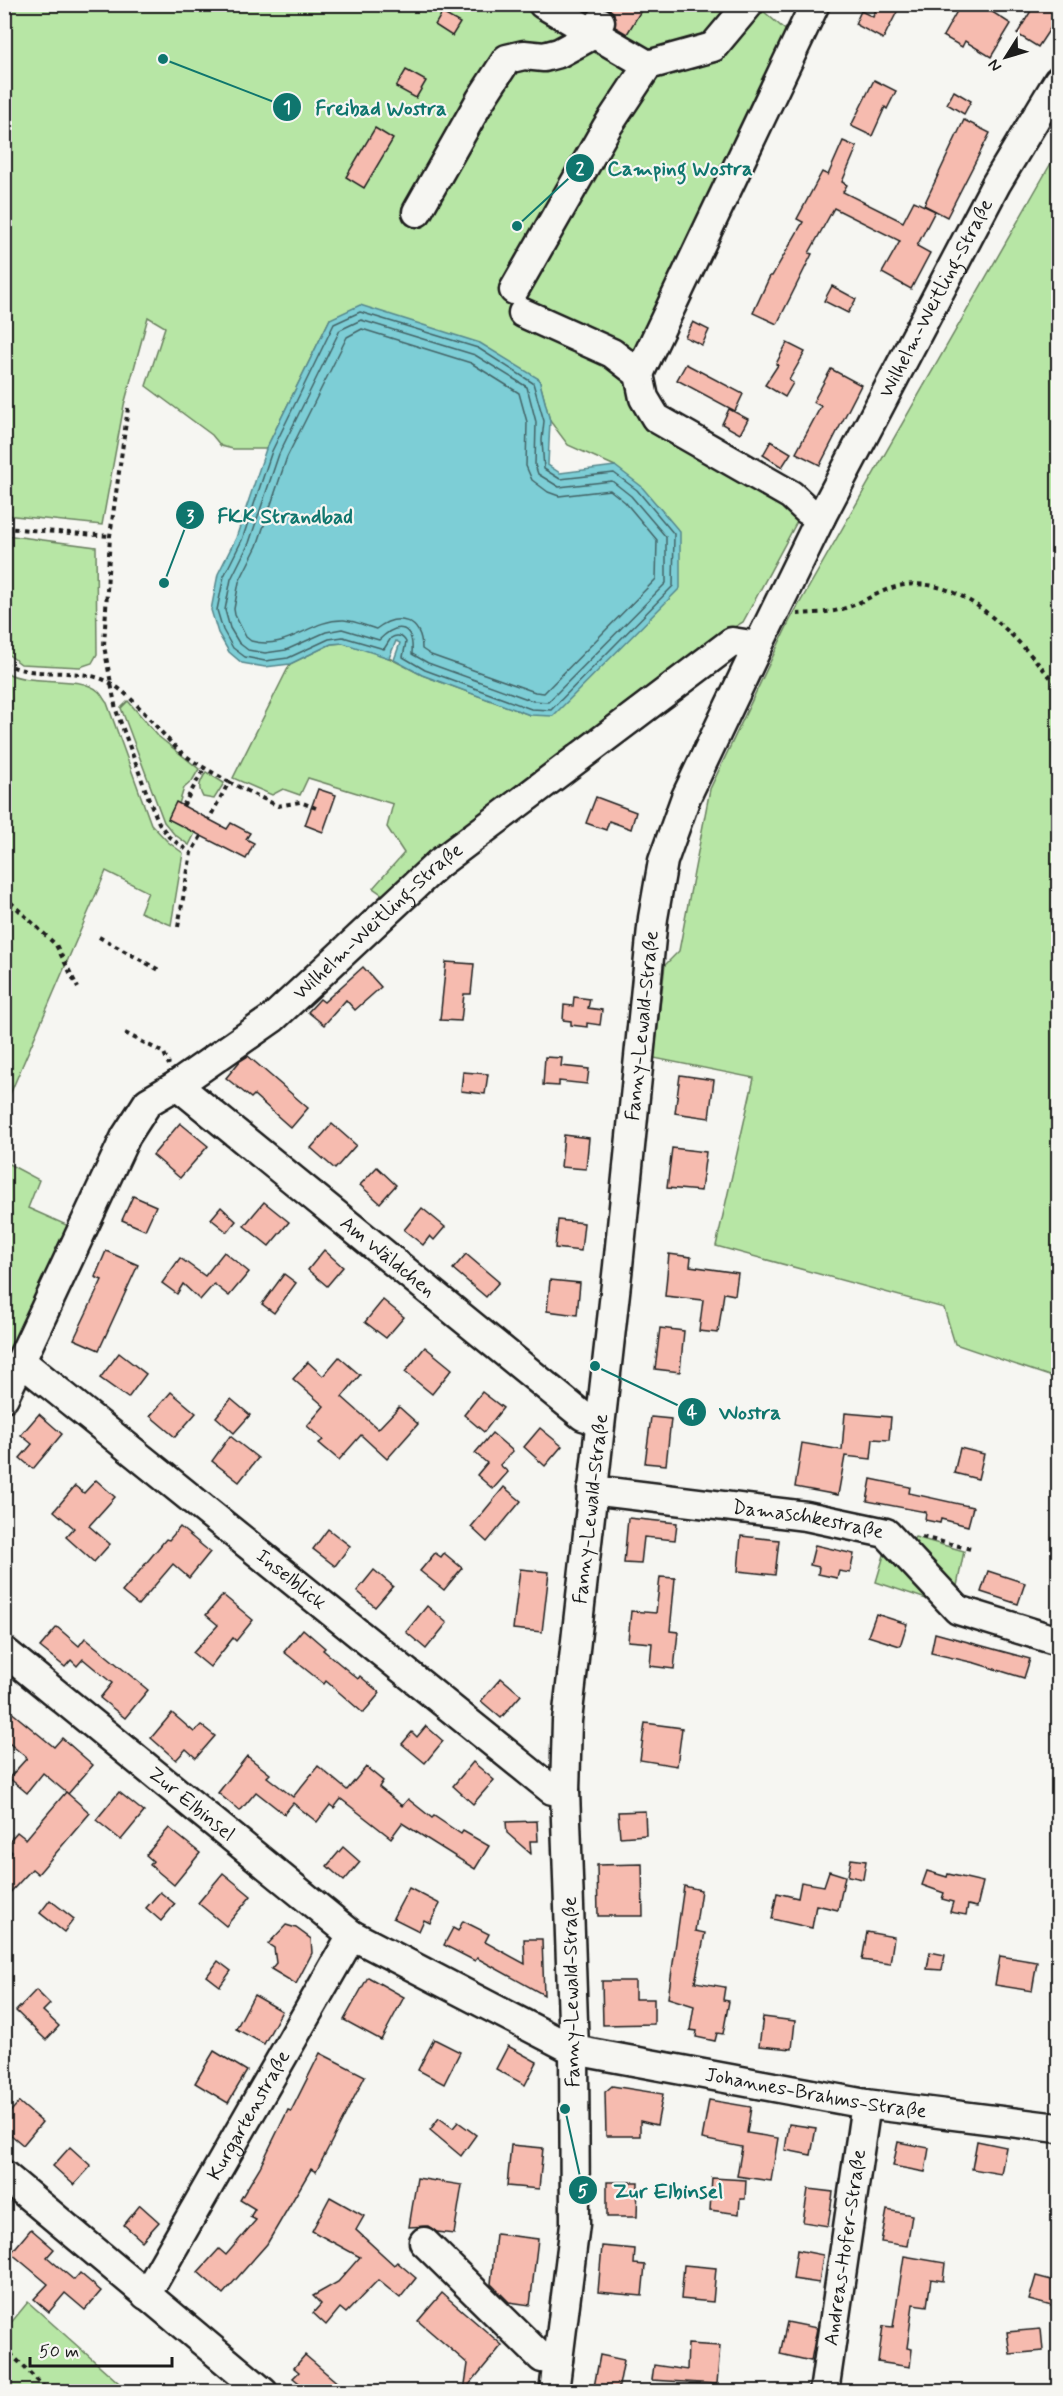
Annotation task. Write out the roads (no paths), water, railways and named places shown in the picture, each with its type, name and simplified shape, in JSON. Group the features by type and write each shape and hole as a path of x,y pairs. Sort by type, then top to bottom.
{"street":[{"path":"543,4 603,18 648,65"},
{"path":"639,374 612,353 518,302 607,127 648,65 713,47 749,4"},
{"path":"815,4 639,374 644,398 656,418 791,495 807,510 821,517"},
{"path":"417,212 481,99 507,59 524,55 544,57 559,53 603,18"},
{"name":"Wilhelm-Weitling-Straße","path":"4,1397 126,1136 148,1102 177,1085 273,1018 438,864 732,642 758,646 821,517 996,184 1059,81"},
{"name":"Fanny-Lewald-Straße","path":"554,2391 575,2224 574,2050 565,1791 567,1721 618,1266 652,918 663,861 686,797 758,646"},
{"name":"Am Wäldchen","path":"177,1085 583,1416 600,1421"},
{"name":"Inselblick","path":"22,1362 552,1790 565,1791"},
{"name":"Damaschkestraße","path":"592,1490 806,1516 886,1533 958,1610 1059,1641"},
{"name":"Zur Elbinsel","path":"4,1651 352,1935 574,2050"},
{"name":"Kurgartenstraße","path":"146,2295 352,1935"},
{"name":"Johannes-Brahms-Straße","path":"574,2050 866,2104 1059,2128"},
{"name":"Andreas-Hofer-Straße","path":"824,2391 866,2104"},
{"path":"4,2175 263,2391"},
{"path":"424,2242 542,2358 558,2360"}],"water":[{"path":"360,305 480,343 539,379 550,421 548,465 560,473 615,466 641,486 680,532 680,588 553,716 530,715 422,675 394,660 400,643 396,641 389,658 343,643 331,644 290,664 265,667 242,663 229,652 218,633 211,610 218,574 236,538 266,449 330,319"}],"place":[{"name":"Freibad Wostra","path":"163,59"},
{"name":"Camping Wostra","path":"517,226"},
{"name":"FKK Strandbad","path":"164,583"},
{"name":"Wostra","path":"595,1366"},
{"name":"Zur Elbinsel","path":"565,2109"}]}
